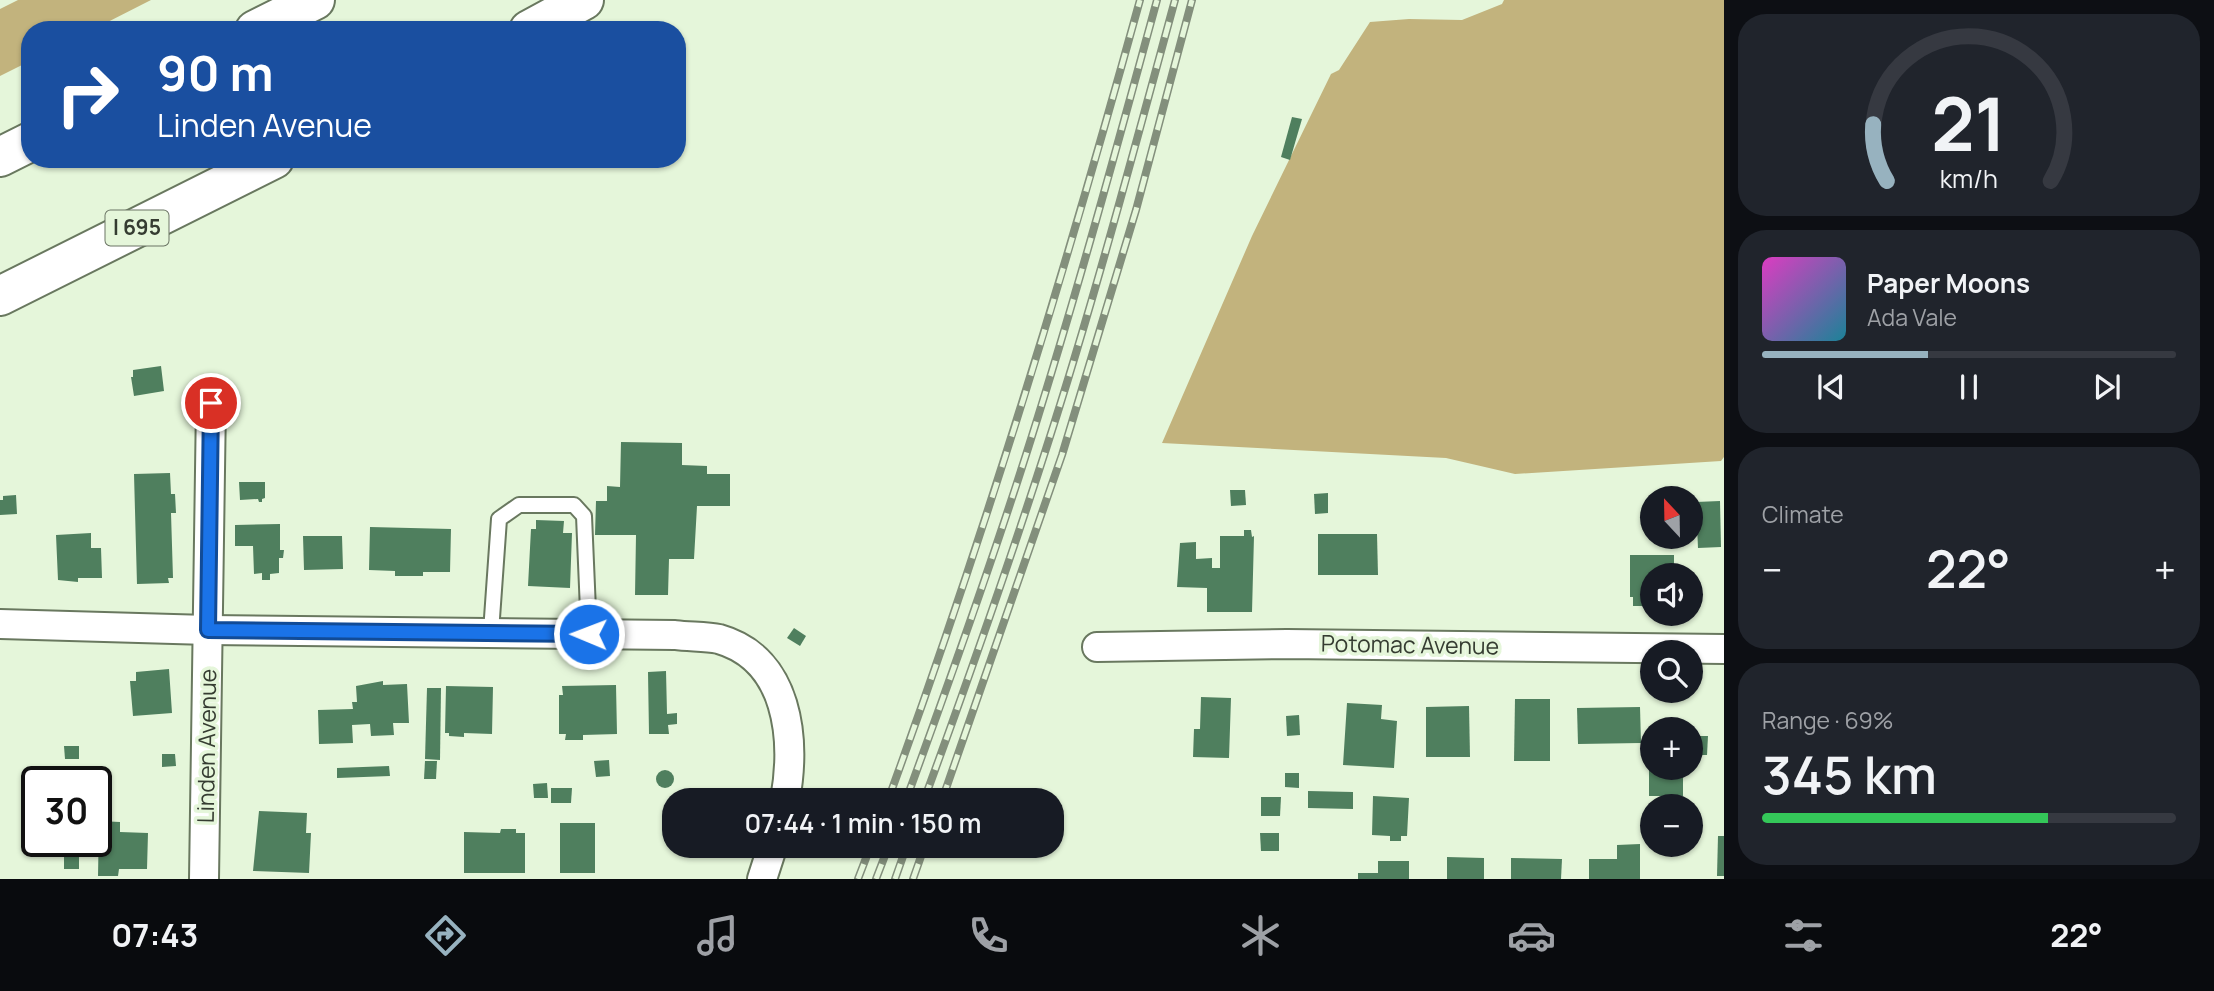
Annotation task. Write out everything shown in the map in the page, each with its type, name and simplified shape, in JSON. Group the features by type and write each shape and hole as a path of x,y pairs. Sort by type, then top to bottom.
{"highway":[{"path":"273,21 315,0"},
{"path":"546,21 584,0"},
{"path":"0,157 21,146"},
{"name":"I 695","path":"0,296 256,168"}],"street":[{"name":"Linden Avenue","path":"204,879 211,403"},
{"path":"0,624 208,630 589,634 717,639 742,648 774,681 782,700 791,739 786,788"},
{"name":"Potomac Avenue","path":"1097,647 1287,644 1724,649"},
{"path":"762,879 769,858"}],"lane":[{"path":"491,632 499,519 519,505 574,505 584,516 589,634"}],"shaded area":[{"path":"18,0 151,0 110,21 21,21 21,66 0,76 0,9"},
{"path":"1504,0 1724,0 1724,457 1721,461 1515,474 1446,458 1162,443 1252,236 1331,74 1339,70 1370,22 1409,19 1462,20 1502,4"}],"building":[{"path":"1292,117 1302,119 1290,160 1281,157"},
{"path":"161,366 164,391 134,396 131,377 133,370"},
{"path":"621,442 682,443 682,465 707,466 707,474 730,474 730,506 697,506 694,559 669,559 668,595 635,595 636,535 595,535 596,501 607,501 607,486 620,487"},
{"path":"170,473 171,494 175,494 176,513 171,513 173,578 168,578 169,583 137,584 134,474"},
{"path":"239,482 265,482 265,498 262,502 258,499 240,500"},
{"path":"1230,490 1245,490 1246,505 1231,506"},
{"path":"1328,493 1328,513 1315,514 1314,494"},
{"path":"16,495 17,514 0,515 0,500 3,500 3,496"},
{"path":"1720,501 1721,547 1703,548 1703,502"},
{"path":"536,520 564,521 563,533 572,533 570,588 528,586 531,529 536,529"},
{"path":"280,524 280,550 284,550 283,558 279,558 279,573 270,574 270,580 262,580 262,573 254,574 253,546 235,546 235,525"},
{"path":"370,527 451,529 450,572 395,576 395,571 369,570"},
{"path":"1244,530 1251,530 1252,537 1254,536 1252,612 1207,612 1207,588 1177,587 1180,543 1196,542 1196,559 1212,558 1212,568 1220,568 1220,536 1244,536"},
{"path":"91,533 91,548 101,548 102,578 78,578 78,582 58,580 56,535"},
{"path":"1318,534 1377,534 1378,575 1318,575"},
{"path":"303,536 342,536 343,569 304,570"},
{"path":"1630,555 1674,555 1674,563 1640,563 1640,606 1633,606 1633,597 1630,597"},
{"path":"794,628 806,636 800,646 787,638"},
{"path":"169,669 172,713 133,716 130,681 136,681 136,672"},
{"path":"666,671 667,714 677,713 677,724 668,725 669,734 649,734 648,672"},
{"path":"383,681 383,685 407,684 409,723 393,723 394,735 371,736 370,724 352,725 353,743 319,744 318,710 353,709 352,702 357,702 356,686"},
{"path":"616,685 617,734 583,735 583,740 565,740 566,734 559,734 559,695 563,695 562,686"},
{"path":"446,686 493,687 492,734 464,733 464,737 449,736 449,733 445,733"},
{"path":"427,688 441,688 440,760 425,759"},
{"path":"1201,697 1231,698 1229,758 1193,757 1194,729 1200,729"},
{"path":"1515,699 1550,699 1550,761 1514,761"},
{"path":"1347,703 1382,705 1381,719 1397,721 1394,768 1343,765"},
{"path":"1469,706 1470,757 1426,757 1426,707"},
{"path":"1640,707 1640,743 1578,744 1577,708"},
{"path":"1299,715 1300,735 1287,736 1286,716"},
{"path":"1703,736 1708,736 1707,755 1703,755"},
{"path":"64,746 79,746 79,759 65,759"},
{"path":"162,754 175,754 176,766 162,767"},
{"path":"609,760 610,776 596,777 594,761"},
{"path":"425,761 437,761 436,779 424,779"},
{"path":"389,766 390,776 337,778 337,768"},
{"path":"665,770 673,776 671,785 665,788 659,785 656,779 659,773"},
{"path":"1285,773 1299,773 1299,788 1285,787"},
{"path":"1649,780 1683,780 1683,794 1649,794"},
{"path":"547,783 548,798 534,798 533,784"},
{"path":"551,788 572,788 571,803 551,803"},
{"path":"1308,791 1353,792 1353,809 1308,808"},
{"path":"1373,796 1409,798 1407,836 1401,836 1401,841 1390,841 1390,836 1372,835"},
{"path":"1261,797 1281,797 1280,816 1261,816"},
{"path":"259,811 307,813 306,833 311,833 309,873 253,871"},
{"path":"112,822 120,822 120,832 148,833 147,869 119,869 118,876 98,876 98,857 112,857"},
{"path":"560,823 595,823 595,873 560,873"},
{"path":"501,829 516,829 516,833 525,833 525,873 464,873 464,832 500,833"},
{"path":"1260,833 1279,833 1279,851 1261,851"},
{"path":"1718,836 1724,836 1724,876 1717,876"},
{"path":"1640,844 1640,879 1589,879 1589,859 1617,859 1617,845"},
{"path":"64,857 79,857 79,869 64,869"},
{"path":"1447,857 1484,858 1484,879 1447,879"},
{"path":"1511,858 1562,859 1561,879 1511,879"},
{"path":"1378,861 1409,861 1409,879 1358,879 1358,873 1378,873"}],"railway":[{"path":"892,788 991,502 1083,202 1140,0"},
{"path":"910,788 971,620 1031,439 1081,275 1157,0"},
{"path":"928,788 1002,581 1064,393 1175,0"},
{"path":"946,788 1062,455 1136,210 1192,0"},
{"path":"858,879 866,858"},
{"path":"876,879 884,858"},
{"path":"895,879 902,858"},
{"path":"913,879 920,858"}],"route":[{"path":"211,403 208,630 589,634"}]}
